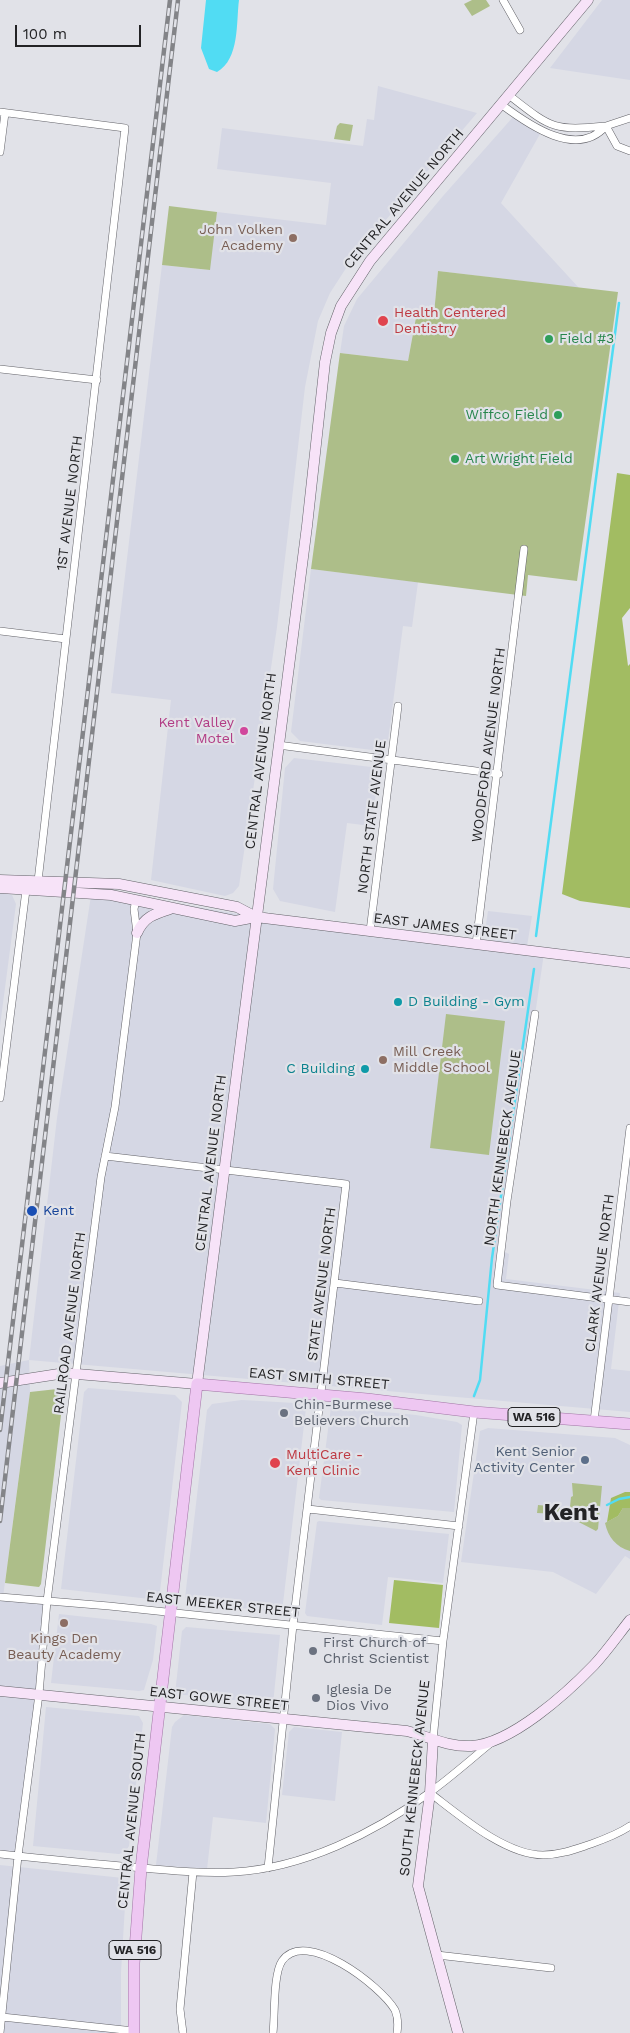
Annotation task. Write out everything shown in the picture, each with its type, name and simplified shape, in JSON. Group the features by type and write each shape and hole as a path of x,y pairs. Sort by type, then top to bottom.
{"main road":[{"name":"CENTRAL AVENUE NORTH","path":"171,1612 325,362 335,320 347,295 370,261 510,96 588,0"},
{"name":"EAST JAMES STREET","path":"0,880 89,881 139,887 237,907 256,917"},
{"name":"EAST JAMES STREET","path":"0,888 93,892 235,921 256,917 630,962"},
{"path":"137,933 140,925 150,916 173,908"},
{"name":"EAST SMITH STREET","path":"3,1382 36,1375 76,1373 322,1394 474,1412 630,1424"},
{"name":"CENTRAL AVENUE SOUTH","path":"134,2032 134,1963 141,1868 171,1612"},
{"name":"EAST GOWE STREET","path":"0,1691 407,1731 455,1746 472,1746 493,1741 515,1729 578,1682 596,1663 630,1620"},
{"name":"SOUTH KENNEBECK AVENUE","path":"433,1740 430,1793 418,1886 458,2033"}],"street":[{"path":"503,0 520,30"},
{"path":"510,96 539,119 558,128 606,126 630,118"},
{"path":"502,105 540,131 565,138 588,140 598,135 606,126"},
{"path":"0,152 3,112"},
{"name":"1ST AVENUE NORTH","path":"3,112 125,128 38,881"},
{"path":"606,126 617,146 630,151"},
{"path":"0,369 97,380"},
{"name":"WOODFORD AVENUE NORTH","path":"476,944 499,774 524,549"},
{"path":"0,631 66,640"},
{"name":"NORTH STATE AVENUE","path":"370,931 398,706"},
{"path":"278,745 499,774"},
{"path":"0,1098 26,890"},
{"name":"RAILROAD AVENUE NORTH","path":"0,2033 18,1856 39,1694 47,1601 105,1156 115,1107 137,933 134,909 136,900"},
{"name":"NORTH KENNEBECK AVENUE","path":"534,1014 497,1285 609,1300"},
{"name":"CLARK AVENUE NORTH","path":"594,1421 630,1128"},
{"path":"105,1156 226,1170"},
{"name":"STATE AVENUE NORTH","path":"226,1170 346,1184 293,1625 268,1868"},
{"path":"335,1283 479,1301"},
{"path":"609,1300 630,1302"},
{"path":"443,1641 474,1412"},
{"path":"308,1509 460,1526"},
{"name":"EAST MEEKER STREET","path":"0,1597 171,1612 443,1641"},
{"name":"SOUTH KENNEBECK AVENUE","path":"433,1740 443,1641"},
{"path":"0,1854 193,1872 235,1872 268,1868 303,1859 350,1840 393,1818 430,1793 493,1741"},
{"path":"430,1793 486,1835 519,1849 541,1855 557,1854 622,1832 630,1826"},
{"path":"622,1832 630,1832"},
{"path":"183,2033 180,2009 193,1872"},
{"path":"273,2033 278,1973 281,1962 298,1950 313,1950 361,1977 394,2010 397,2020 397,2033"},
{"path":"436,1955 551,1968"},
{"path":"2,2017 134,2032"}],"shaded area":[{"path":"602,0 630,0 630,80 550,68"},
{"path":"378,86 477,113 350,262 330,293 318,321 305,387 277,627 239,886 233,893 225,896 151,880 171,700 111,693 162,265 209,270 217,212 326,225 331,183 217,169 222,128 363,146 367,119 374,120"},
{"path":"513,117 540,134 501,203 579,288 438,271 434,314 417,312 408,361 340,353 344,326 357,299 443,196"},
{"path":"311,569 418,582 412,627 403,626 388,741 380,751 300,741 291,732"},
{"path":"294,758 380,768 371,826 347,823 335,912 280,901 273,889 285,768"},
{"path":"92,889 256,917 544,953 501,1250 509,1254 506,1279 620,1293 611,1369 630,1371 630,1412 29,1360 57,1118"},
{"path":"0,892 12,895 16,904 0,1026"},
{"path":"488,911 532,916 527,946 494,941 488,936 485,931"},
{"path":"29,1360 30,1392 3,1597 47,1601 18,1856 0,1854 0,1366"},
{"path":"88,1388 175,1395 182,1402 159,1600 61,1589 84,1392"},
{"path":"242,1400 303,1404 306,1408 282,1612 191,1603 185,1598 207,1410 212,1404"},
{"path":"331,1407 416,1415 457,1422 462,1425 454,1512 321,1500 319,1498"},
{"path":"488,1428 615,1438 630,1445 630,1559 625,1556 596,1594 553,1572 461,1562 480,1431"},
{"path":"317,1522 449,1534 443,1583 388,1577 382,1625 307,1616 305,1613"},
{"path":"59,1614 157,1626 153,1660 144,1690 51,1683"},
{"path":"186,1627 280,1635 273,1704 175,1694 182,1631"},
{"path":"46,1707 139,1716 143,1723 129,1846 125,1852 119,1854 33,1846"},
{"path":"184,1715 270,1724 275,1729 266,1823 213,1817 207,1869 156,1865 172,1727"},
{"path":"294,1727 342,1732 335,1801 282,1795 289,1732"},
{"path":"0,1865 123,1878 126,1889 121,1972 121,2033 0,2033"}],"green space":[{"path":"472,0 486,0 490,6 472,16 464,4"},
{"path":"340,123 353,125 350,141 334,139 337,126"},
{"path":"169,206 217,212 210,270 162,265"},
{"path":"438,271 618,292 577,581 528,575 526,596 311,569 340,353 408,361 417,312 434,314"},
{"path":"617,473 630,475 630,608 622,618 628,666 630,664 630,908 580,901 562,894"},
{"path":"446,1014 505,1021 489,1155 430,1148"},
{"path":"57,1389 59,1397 63,1398 41,1584 39,1587 5,1583 30,1392"},
{"path":"572,1483 602,1486 598,1529 596,1531 569,1517 571,1497 573,1496"},
{"path":"625,1492 630,1492 630,1508 623,1508 618,1516 607,1522 611,1498"},
{"path":"538,1505 560,1507 559,1514 537,1513"},
{"path":"623,1508 630,1508 630,1551 613,1541 605,1523 618,1516"},
{"path":"394,1580 443,1585 439,1628 389,1623"}],"water":[{"path":"206,0 239,0 236,39 233,49 230,58 217,72 209,69 201,48"}],"waterway":[{"path":"536,936 619,303"},
{"path":"474,1396 480,1380 492,1258 534,969"},
{"path":"607,1505 619,1499 630,1497"}],"railway":[{"path":"0,1430 170,0"},
{"path":"0,1521 178,0"}],"place":[{"name":"John Volken Academy","path":"293,238"},
{"name":"Health Centered Dentistry","path":"383,321"},
{"name":"Field #3","path":"549,339"},
{"name":"Wiffco Field","path":"558,415"},
{"name":"Art Wright Field","path":"455,459"},
{"name":"Kent Valley Motel","path":"244,731"},
{"name":"D Building - Gym","path":"398,1002"},
{"name":"Mill Creek Middle School","path":"383,1060"},
{"name":"C Building","path":"365,1069"},
{"name":"Kent","path":"32,1211"},
{"name":"Chin-Burmese Believers Church","path":"284,1413"},
{"name":"Kent Senior Activity Center","path":"585,1460"},
{"name":"MultiCare - Kent Clinic","path":"275,1463"},
{"name":"Kings Den Beauty Academy","path":"64,1623"},
{"name":"First Church of Christ Scientist","path":"313,1651"},
{"name":"Iglesia De Dios Vivo","path":"316,1698"}],"district":[{"name":"Kent","path":"571,1513"}]}
